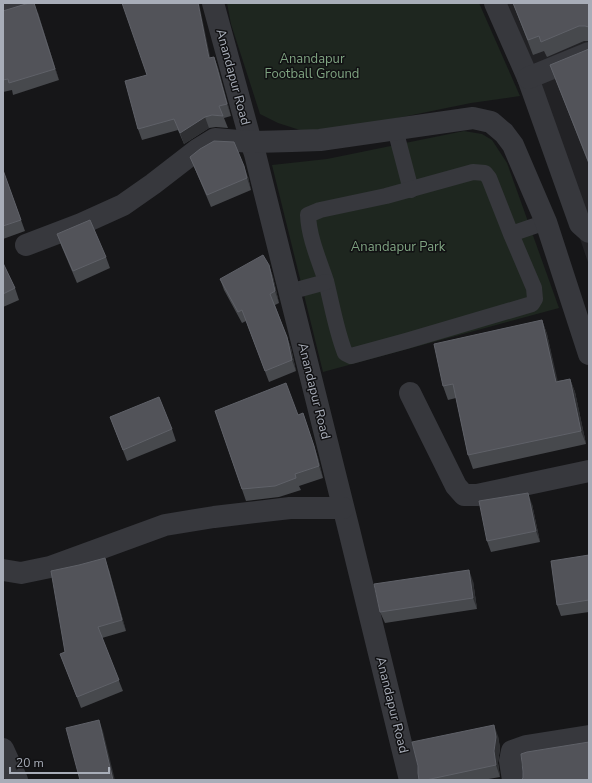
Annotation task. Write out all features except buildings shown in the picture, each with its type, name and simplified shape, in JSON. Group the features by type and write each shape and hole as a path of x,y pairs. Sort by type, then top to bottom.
{"street":[{"path":"3,7 20,3"},
{"name":"Anandapur Road","path":"213,3 250,142 257,162 410,780"},
{"path":"495,3 528,78 580,224 589,232"},
{"path":"528,78 589,53"},
{"path":"26,245 81,224 123,204 153,184 197,150 215,139 250,142 320,140 473,118 491,122 504,133 513,145 546,222 589,354"},
{"path":"410,393 456,486 464,495 477,495 589,471"},
{"path":"3,570 21,573 50,567 165,525 214,517 290,508 343,508"},
{"path":"513,780 510,761 512,751 526,746 589,736"},
{"path":"3,749 17,780"}],"lane":[{"path":"395,129 411,190"},
{"path":"473,172 485,173 489,178 534,288 535,299 532,304 351,356 345,353 340,340 326,282 308,226 308,216 320,210 411,190 473,172"},
{"path":"511,234 546,222"},
{"path":"289,292 326,282"}],"shaded area":[{"path":"499,3 589,3 589,265"}],"green space":[{"name":"Anandapur Football Ground","path":"227,3 479,3 520,96 471,103 378,122 306,132 278,123 260,114 231,24"},
{"name":"Anandapur Park","path":"464,131 482,134 492,140 507,163 559,308 323,372 272,165 327,159"}]}
